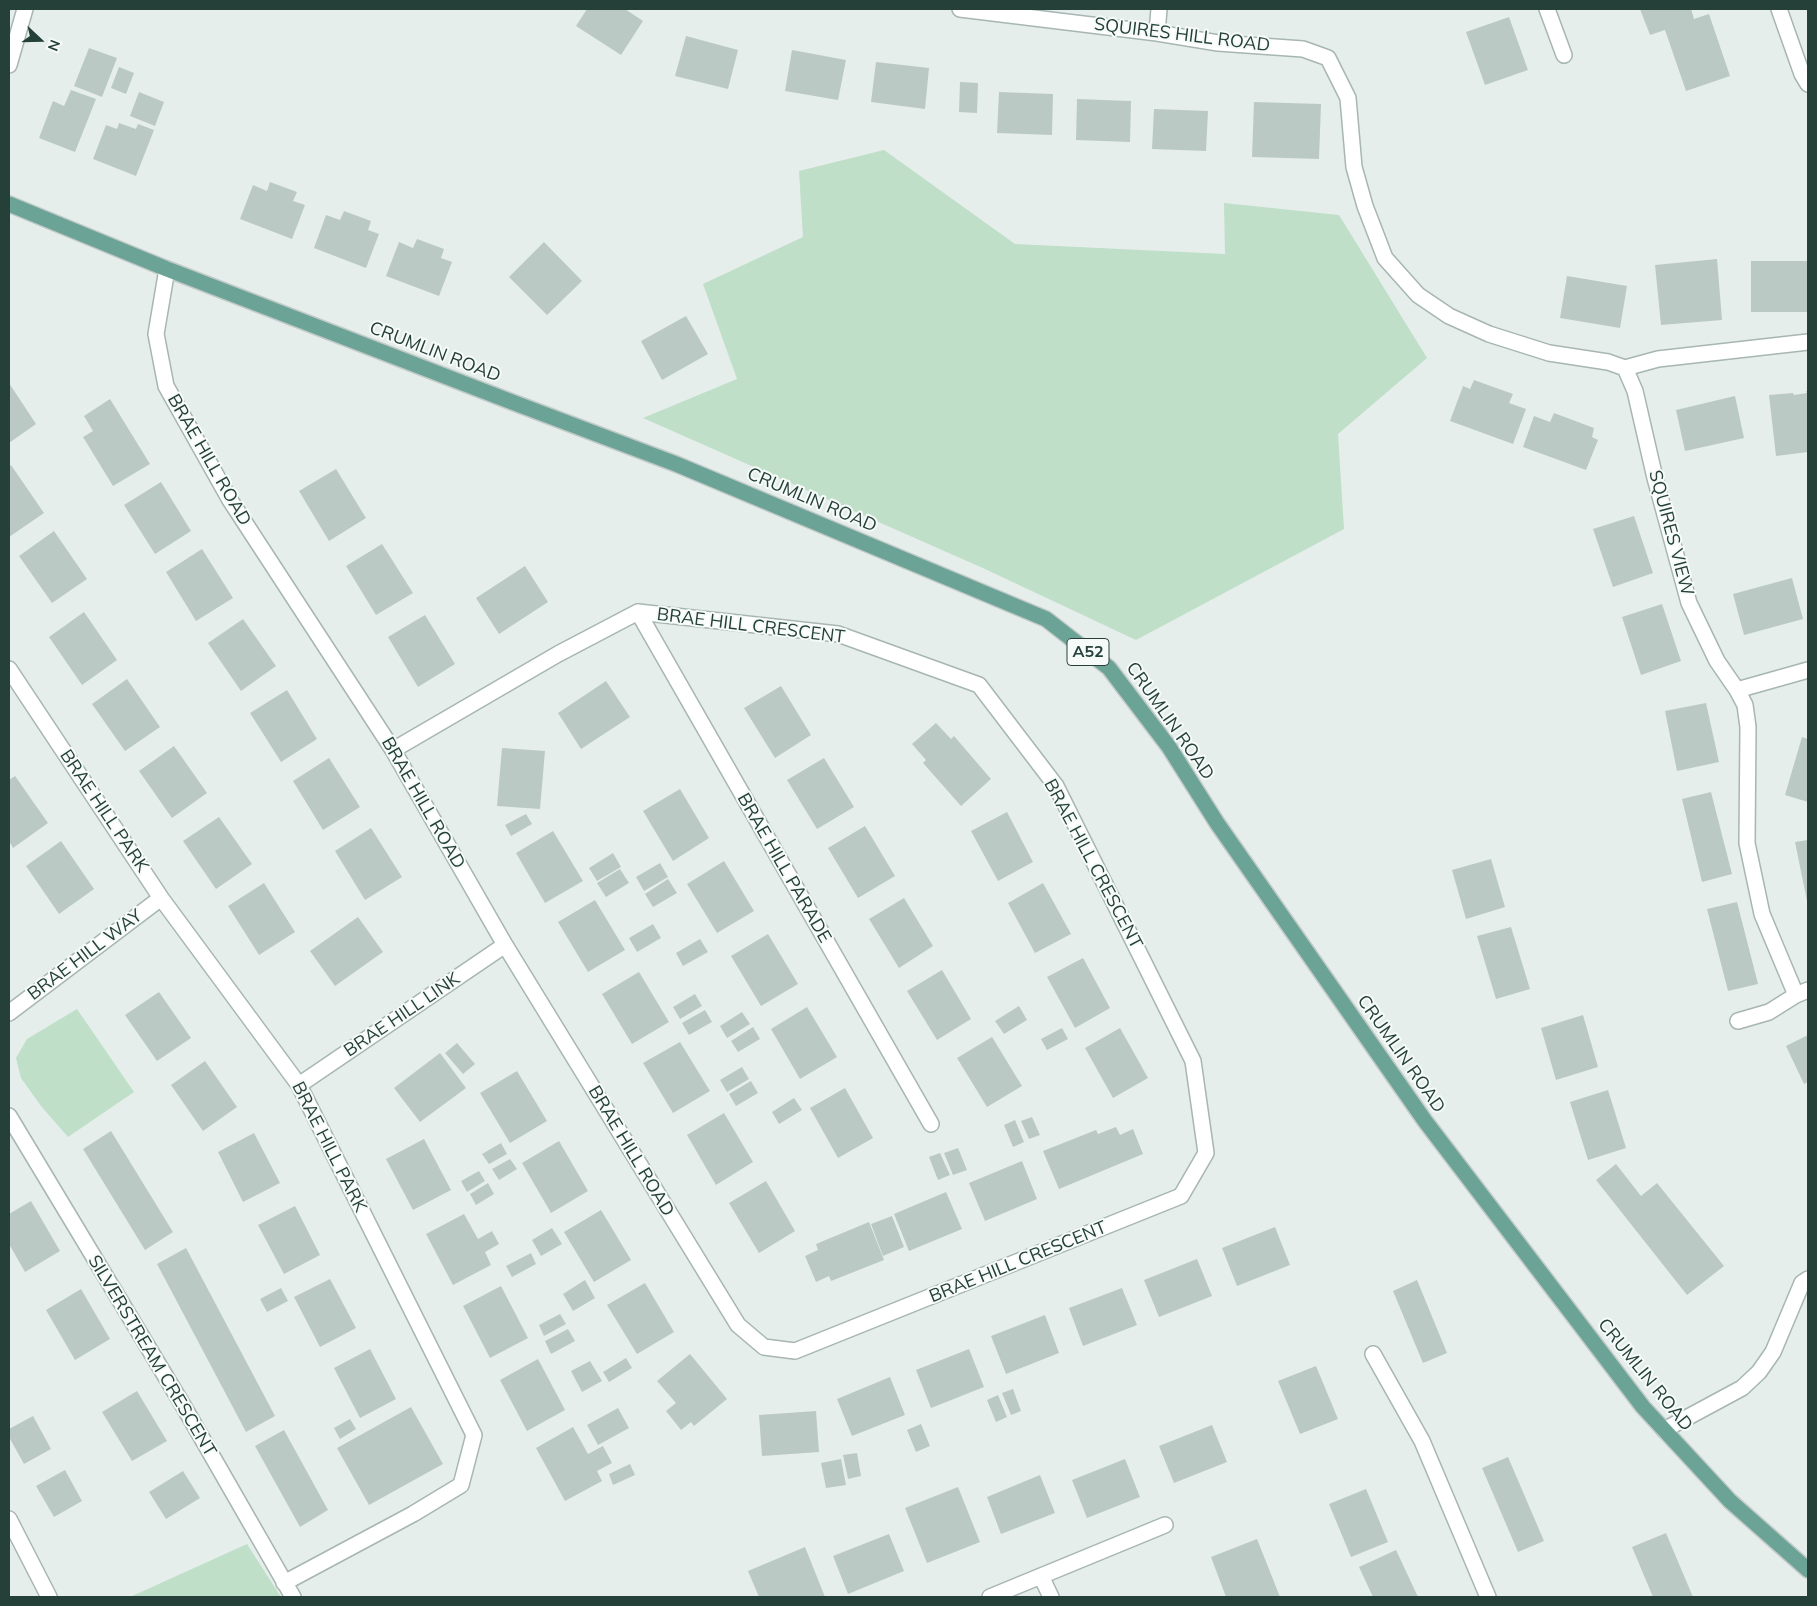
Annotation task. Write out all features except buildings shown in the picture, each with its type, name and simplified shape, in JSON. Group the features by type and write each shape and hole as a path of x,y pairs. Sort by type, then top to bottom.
{"main road":[{"name":"CRUMLIN ROAD","path":"9,204 167,269 676,464 1046,619 1109,668 1169,747 1217,823 1425,1121 1636,1399 1730,1501 1808,1570"}],"street":[{"path":"9,65 25,9"},
{"name":"SQUIRES HILL ROAD","path":"960,9 1157,33 1218,43 1304,49 1328,58 1348,98 1354,167 1365,206 1386,258 1418,295 1450,316 1489,334 1549,353 1608,362 1625,368"},
{"path":"1157,33 1159,9"},
{"path":"1547,9 1564,54"},
{"path":"1779,9 1802,74 1808,84"},
{"name":"BRAE HILL ROAD","path":"167,269 156,334 166,386 230,500 393,750 506,946 738,1325"},
{"path":"1625,368 1658,359 1808,342"},
{"name":"SQUIRES VIEW","path":"1625,368 1635,391 1655,478 1689,602 1717,661 1745,705 1748,727 1747,843 1762,914 1802,992 1769,1012 1738,1021"},
{"name":"BRAE HILL CRESCENT","path":"393,750 558,654 638,612 838,634 979,685 1056,786 1193,1061 1206,1153 1181,1196 795,1351 764,1347 738,1325"},
{"name":"BRAE HILL PARADE","path":"638,612 931,1124"},
{"name":"BRAE HILL PARK","path":"9,669 162,898 299,1085 474,1435 461,1485 413,1514 284,1583"},
{"path":"1737,690 1808,670"},
{"name":"BRAE HILL WAY","path":"9,1013 162,898"},
{"name":"BRAE HILL LINK","path":"299,1085 506,946"},
{"name":"SILVERSTREAM CRESCENT","path":"9,1116 184,1407 293,1597"},
{"path":"1664,1430 1742,1388 1759,1372 1773,1352 1802,1283 1808,1279"},
{"path":"1373,1354 1422,1441 1488,1597"},
{"path":"9,1519 49,1597"},
{"path":"990,1597 1165,1524"},
{"path":"1040,1576 1050,1597"}],"green space":[{"path":"884,150 1015,244 1225,254 1224,203 1339,215 1427,358 1338,434 1344,529 1136,640 985,569 643,418 737,379 703,284 803,237 799,171"},
{"path":"77,1009 134,1092 68,1137 41,1106 21,1078 16,1058 27,1039"},
{"path":"247,1544 281,1597 130,1597"}]}
